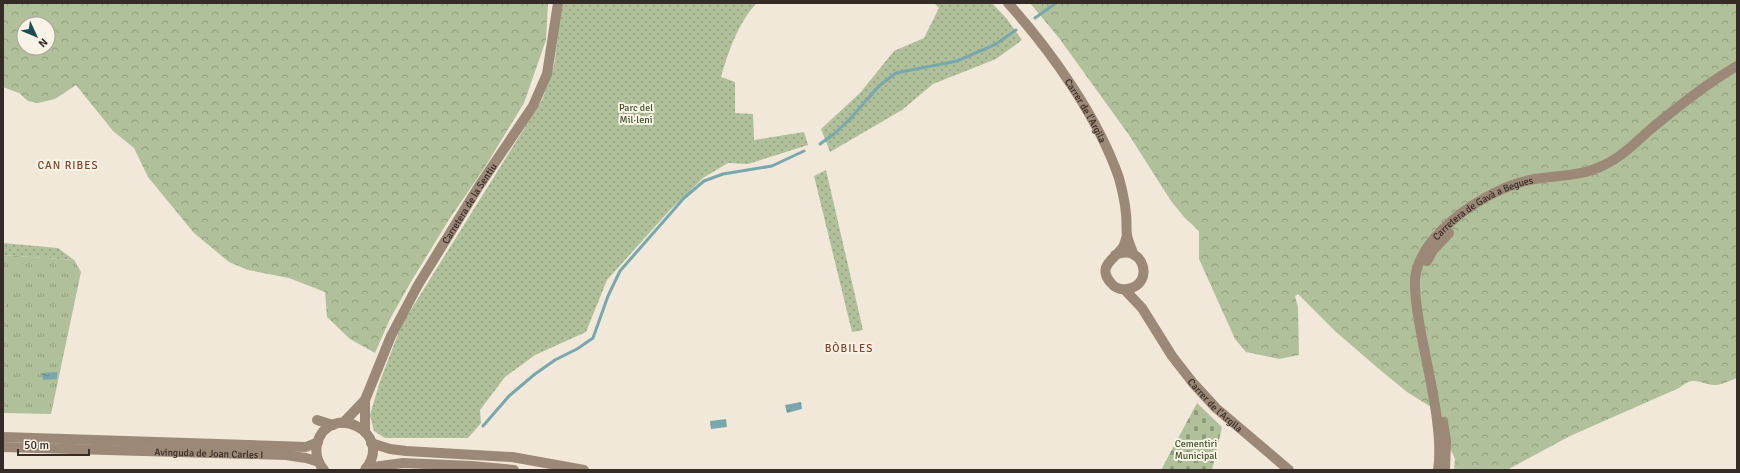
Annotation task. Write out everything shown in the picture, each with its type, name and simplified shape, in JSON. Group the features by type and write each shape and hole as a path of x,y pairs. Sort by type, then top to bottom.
{"main road":[{"name":"Carretera de la Sentiu","path":"364,400 391,336 418,285 479,186 533,106 546,74 558,3"},
{"name":"Carrer de l'Argila","path":"1008,3 1050,55 1091,117 1110,154 1122,193 1126,213 1127,235 1132,253"},
{"name":"Carretera de Gavà a Begues","path":"1438,470 1439,448 1436,418 1415,299 1415,278 1419,262 1428,244 1440,232 1471,207 1508,186 1532,180 1572,175 1605,165 1627,149 1692,95 1737,66"},
{"name":"Carretera de Gavà a Begues","path":"1445,470 1446,452 1444,430 1433,357 1421,301 1424,268 1433,250 1444,237 1474,213 1495,200 1522,187 1581,178 1598,174 1612,167 1710,89 1737,72"},
{"path":"1115,255 1121,252 1132,253 1140,259 1143,265 1144,276 1138,285 1131,289 1125,290 1112,285 1107,276 1106,267 1108,262 1122,247 1127,235"},
{"name":"Carrer de l'Argila","path":"1138,285 1142,308"},
{"name":"Carrer de l'Argila","path":"1125,290 1142,308 1172,356 1193,383 1216,408 1289,470"},
{"path":"338,424 364,400"},
{"path":"364,400 365,432"},
{"path":"321,466 316,452 319,438 317,420 338,424 355,425 365,432 371,443 372,455 366,469"},
{"name":"Avinguda de Joan Carles I","path":"3,437 306,447 319,438"},
{"path":"371,443 390,449 406,451 512,456 584,470"},
{"name":"Avinguda de Joan Carles I","path":"3,447 278,455 306,458 321,466"},
{"path":"366,469 403,463 472,466 514,470"}],"green space":[{"path":"3,3 548,3 546,40 524,103 485,167 450,218 412,280 390,319 375,353 350,339 327,317 325,292 289,278 248,270 229,262 194,233 148,177 134,148 113,131 76,85 55,99 38,103 28,101 19,93 3,87"},
{"name":"Parc del Mil·leni","path":"562,3 757,3 745,19 735,37 721,77 735,82 735,113 753,114 754,140 804,132 808,145 748,164 728,163 703,178 669,211 607,280 586,332 535,355 505,377 480,410 481,423 468,438 385,438 374,431 370,415 380,381 402,324 542,100 554,66"},
{"path":"934,3 992,3 1007,19 1022,40 996,59 933,84 902,110 830,152 821,129 860,93 894,51 924,38 939,8"},
{"path":"1030,3 1737,3 1737,378 1718,385 1697,381 1684,384 1679,388 1570,436 1507,470 1454,470 1455,459 1431,407 1407,392 1379,369 1336,332 1298,294 1295,296 1298,307 1299,355 1279,359 1246,352 1235,339 1199,259 1199,231 1184,217 1171,201 1129,135 1059,38"},
{"path":"826,170 863,330 852,332 814,176"},
{"path":"3,243 58,248 74,260 3,255"},
{"path":"3,255 74,260 81,272 51,414 3,413"},
{"path":"3,276 12,278 3,322"},
{"name":"Cementiri Municipal","path":"1197,403 1222,427 1212,470 1161,470"}],"water":[{"path":"57,372 57,379 43,380 42,373"},
{"path":"801,402 802,409 787,413 785,405"},
{"path":"726,419 727,427 711,429 710,421"}],"waterway":[{"path":"1035,18 1056,3"},
{"path":"820,144 834,134 850,119 879,86 896,73 957,61 996,44 1016,30"},
{"path":"483,426 509,396 535,374 555,360 577,349 593,338 608,296 620,271 684,198 704,181 723,174 772,166 804,151"}],"district":[{"name":"CAN RIBES","path":"68,165"},
{"name":"BÒBILES","path":"849,348"}]}
